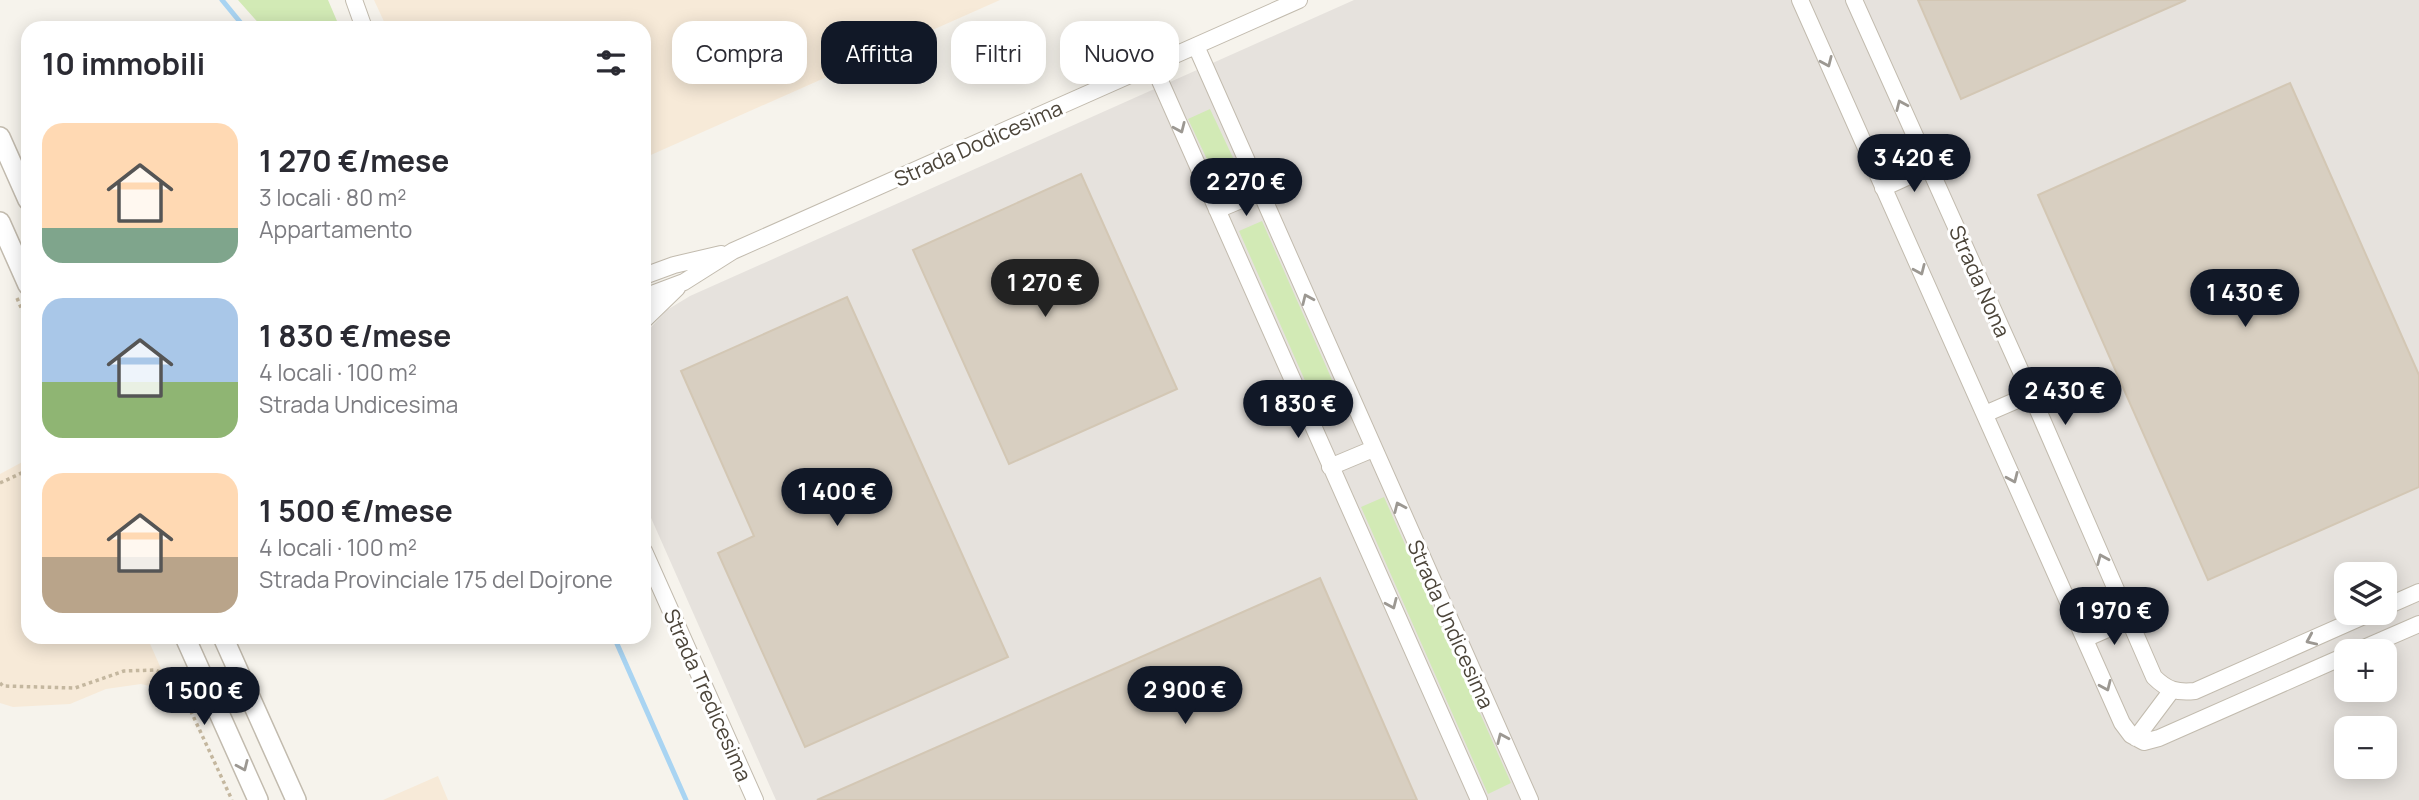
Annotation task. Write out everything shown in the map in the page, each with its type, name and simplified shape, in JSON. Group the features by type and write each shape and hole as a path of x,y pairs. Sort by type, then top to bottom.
{"street":[{"path":"354,0 362,21"},
{"name":"Strada Dodicesima","path":"1179,54 1299,0"},
{"path":"1800,0 2122,723 2131,735 2144,742 2159,738 2334,661"},
{"name":"Strada Nona","path":"1854,0 2031,394 2154,677 2172,690"},
{"name":"Strada Undicesima","path":"1196,46 1530,800"},
{"name":"Strada Dodicesima","path":"733,251 1110,84"},
{"path":"1161,84 1479,800"},
{"path":"0,137 21,184"},
{"path":"1884,188 1929,167"},
{"path":"1217,210 1260,191"},
{"path":"0,222 21,269"},
{"path":"651,273 733,251"},
{"path":"651,313 684,282 733,251"},
{"path":"651,294 684,282"},
{"path":"1985,414 2031,394"},
{"path":"1331,467 1373,449"},
{"name":"Strada Tredicesima","path":"651,567 754,800"},
{"path":"2397,602 2419,592"},
{"path":"2085,639 2128,620"},
{"path":"2385,639 2419,624"},
{"path":"2136,738 2172,690 2180,693 2195,691 2344,625"},
{"path":"189,644 258,800"},
{"path":"226,644 296,800"}],"path":[{"path":"0,483 21,473"},
{"path":"0,683 3,686 36,689 75,688 124,671 155,670 176,679 232,800"}],"shaded area":[{"path":"374,0 1000,0 937,28 937,21 821,21 821,79 651,155 651,21 384,21"},
{"path":"1354,0 2419,0 2419,800 776,800 651,518 651,327 667,310 690,296 1166,84 1179,84 1179,78"},
{"path":"21,463 21,644 150,644 171,691 141,684 106,689 70,704 13,707 0,703 0,474"},
{"path":"438,776 448,800 383,800"}],"green space":[{"path":"238,0 328,0 337,21 257,21"},
{"path":"1210,109 1243,179 1221,189 1188,119"},
{"path":"1262,221 1344,407 1321,417 1239,231"},
{"path":"1384,497 1511,783 1488,794 1361,507"}],"building":[{"path":"1918,0 2186,0 1961,99"},
{"path":"2290,83 2419,375 2419,487 2208,580 2038,195"},
{"path":"1081,174 1177,389 1009,464 913,250"},
{"path":"847,297 1008,657 805,747 718,553 754,536 681,371"},
{"path":"1320,578 1417,800 817,800"}],"waterway":[{"path":"222,0 239,21"},
{"path":"617,644 686,800"}]}
